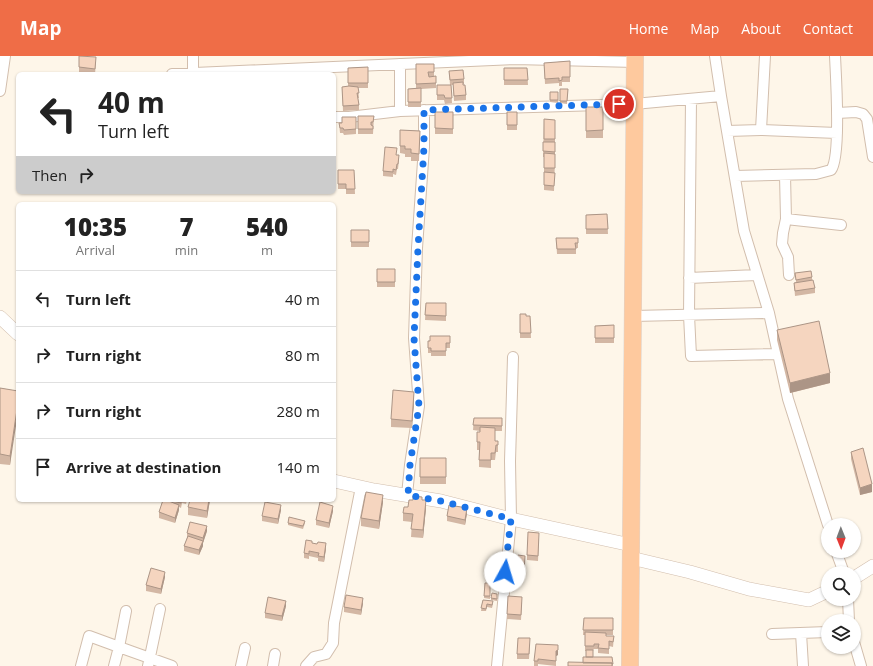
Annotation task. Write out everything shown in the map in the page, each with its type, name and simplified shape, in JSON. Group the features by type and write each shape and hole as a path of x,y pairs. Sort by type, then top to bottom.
{"highway":[{"path":"630,666 635,59"}],"street":[{"path":"0,91 5,56"},
{"path":"193,56 193,72"},
{"path":"715,56 744,231 769,313 788,399 826,518"},
{"path":"762,130 765,56"},
{"path":"735,176 816,174 831,170 834,167 836,160 837,133 836,56"},
{"path":"262,72 331,71 400,64 515,59 635,59"},
{"path":"400,64 400,111"},
{"path":"336,117 349,117 400,111 634,104 722,96"},
{"path":"690,99 689,315 691,356 778,354"},
{"path":"408,495 410,465 419,406 414,338 424,147 424,110"},
{"path":"837,114 856,112 863,114 867,119 873,157"},
{"path":"727,131 762,130 837,133"},
{"path":"785,175 786,219 782,244 788,257 789,275"},
{"path":"786,219 841,224"},
{"path":"689,278 757,275"},
{"path":"632,316 769,313"},
{"path":"0,317 16,332"},
{"path":"497,666 511,519 510,461 513,357"},
{"path":"336,481 441,501 511,519 631,552 756,591 809,600 821,594"},
{"path":"306,666 314,657 326,654 333,643 334,623 361,487"},
{"path":"861,574 873,568"},
{"path":"149,663 160,609"},
{"path":"114,666 126,611"},
{"path":"772,634 821,632"},
{"path":"801,633 803,666"},
{"path":"81,666 89,636 119,647 149,663 172,666"},
{"path":"241,666 245,648"},
{"path":"273,666 275,654"},
{"path":"858,654 861,666"}],"building":[{"path":"79,56 96,57 95,69 79,67"},
{"path":"570,61 570,77 562,77 562,80 559,81 559,78 545,79 544,63"},
{"path":"416,64 434,64 434,72 428,72 429,77 436,76 436,83 416,84"},
{"path":"368,67 368,83 348,83 348,68"},
{"path":"504,68 527,68 528,80 504,80"},
{"path":"463,70 464,79 450,80 449,71"},
{"path":"463,82 463,85 465,85 466,95 454,96 453,83"},
{"path":"437,85 451,85 452,98 445,98 444,95 437,95"},
{"path":"342,87 358,87 359,93 357,93 359,105 343,106"},
{"path":"421,88 421,102 408,102 408,89"},
{"path":"560,89 568,89 567,101 560,101"},
{"path":"550,92 558,92 558,100 550,100"},
{"path":"586,107 603,107 603,130 586,131"},
{"path":"435,112 453,112 453,129 435,128"},
{"path":"507,112 517,112 517,125 507,125"},
{"path":"358,116 374,116 373,122 371,122 373,129 358,129"},
{"path":"342,117 356,117 356,129 344,130 343,128 340,128 339,123 342,123"},
{"path":"544,119 555,120 555,139 544,139"},
{"path":"400,130 420,131 419,154 411,153 411,149 405,149 405,146 400,146"},
{"path":"543,142 555,142 555,152 543,151"},
{"path":"385,147 397,148 396,155 399,155 398,164 396,170 393,169 393,172 383,171"},
{"path":"544,153 555,154 555,168 544,168"},
{"path":"338,170 354,170 355,189 346,189 346,184 338,184"},
{"path":"544,172 555,173 554,186 544,185"},
{"path":"607,214 608,229 586,229 586,215"},
{"path":"351,230 369,230 369,242 351,242"},
{"path":"556,238 578,238 578,243 575,243 576,249 557,249"},
{"path":"377,269 395,269 395,282 377,282"},
{"path":"811,271 812,277 796,280 795,273"},
{"path":"813,280 815,288 795,291 794,283"},
{"path":"426,303 446,303 446,316 425,315"},
{"path":"520,314 530,316 531,333 520,333"},
{"path":"819,321 830,373 790,383 777,330"},
{"path":"614,325 614,338 595,338 595,326"},
{"path":"430,336 450,336 450,343 446,343 446,351 431,351 431,348 428,348"},
{"path":"0,388 16,391 16,416 10,456 0,454"},
{"path":"393,390 414,392 412,421 391,419"},
{"path":"474,418 502,418 502,426 473,425"},
{"path":"480,427 495,428 495,441 498,441 498,445 496,445 495,453 491,453 491,460 479,460 480,442 477,442 477,432 480,432"},
{"path":"863,448 872,484 860,488 851,452"},
{"path":"420,458 446,458 446,477 420,477"},
{"path":"366,492 383,495 379,521 361,518"},
{"path":"413,496 422,497 422,500 426,500 423,530 411,529 413,514 403,513 404,507 408,507 409,500 413,500"},
{"path":"162,502 171,502 179,505 175,518 159,512"},
{"path":"189,502 209,502 207,511 188,507"},
{"path":"265,502 281,505 278,519 262,516"},
{"path":"320,502 333,506 329,523 316,520"},
{"path":"449,505 467,508 465,520 447,516"},
{"path":"289,517 305,521 303,526 288,523"},
{"path":"190,522 207,526 203,538 187,533"},
{"path":"528,532 539,533 538,556 527,555"},
{"path":"188,536 203,541 199,550 184,546"},
{"path":"306,540 317,544 318,542 326,543 324,557 318,556 319,553 309,551 309,554 304,553"},
{"path":"518,555 525,556 524,572 511,571 513,558 518,558"},
{"path":"151,568 165,572 161,589 146,585"},
{"path":"485,583 490,583 490,596 484,596"},
{"path":"492,593 497,594 497,599 491,598"},
{"path":"346,595 363,598 361,610 344,607"},
{"path":"508,596 522,597 521,615 507,614"},
{"path":"268,597 286,601 282,616 265,613"},
{"path":"483,600 493,601 492,605 487,604 486,609 481,608"},
{"path":"584,618 613,618 613,630 583,630"},
{"path":"585,632 606,633 606,636 614,636 613,642 609,641 609,649 598,648 599,644 594,644 594,646 585,646"},
{"path":"518,638 530,638 529,654 517,654"},
{"path":"536,644 558,645 558,650 556,651 556,661 538,659 538,661 534,661"},
{"path":"586,650 593,650 593,657 586,657"},
{"path":"583,657 612,657 613,664 583,663"},
{"path":"568,662 612,663 612,666 568,666"}],"route":[{"path":"505,572 511,519 441,501 408,495 410,465 419,406 414,338 424,147 424,110 619,104"}]}
